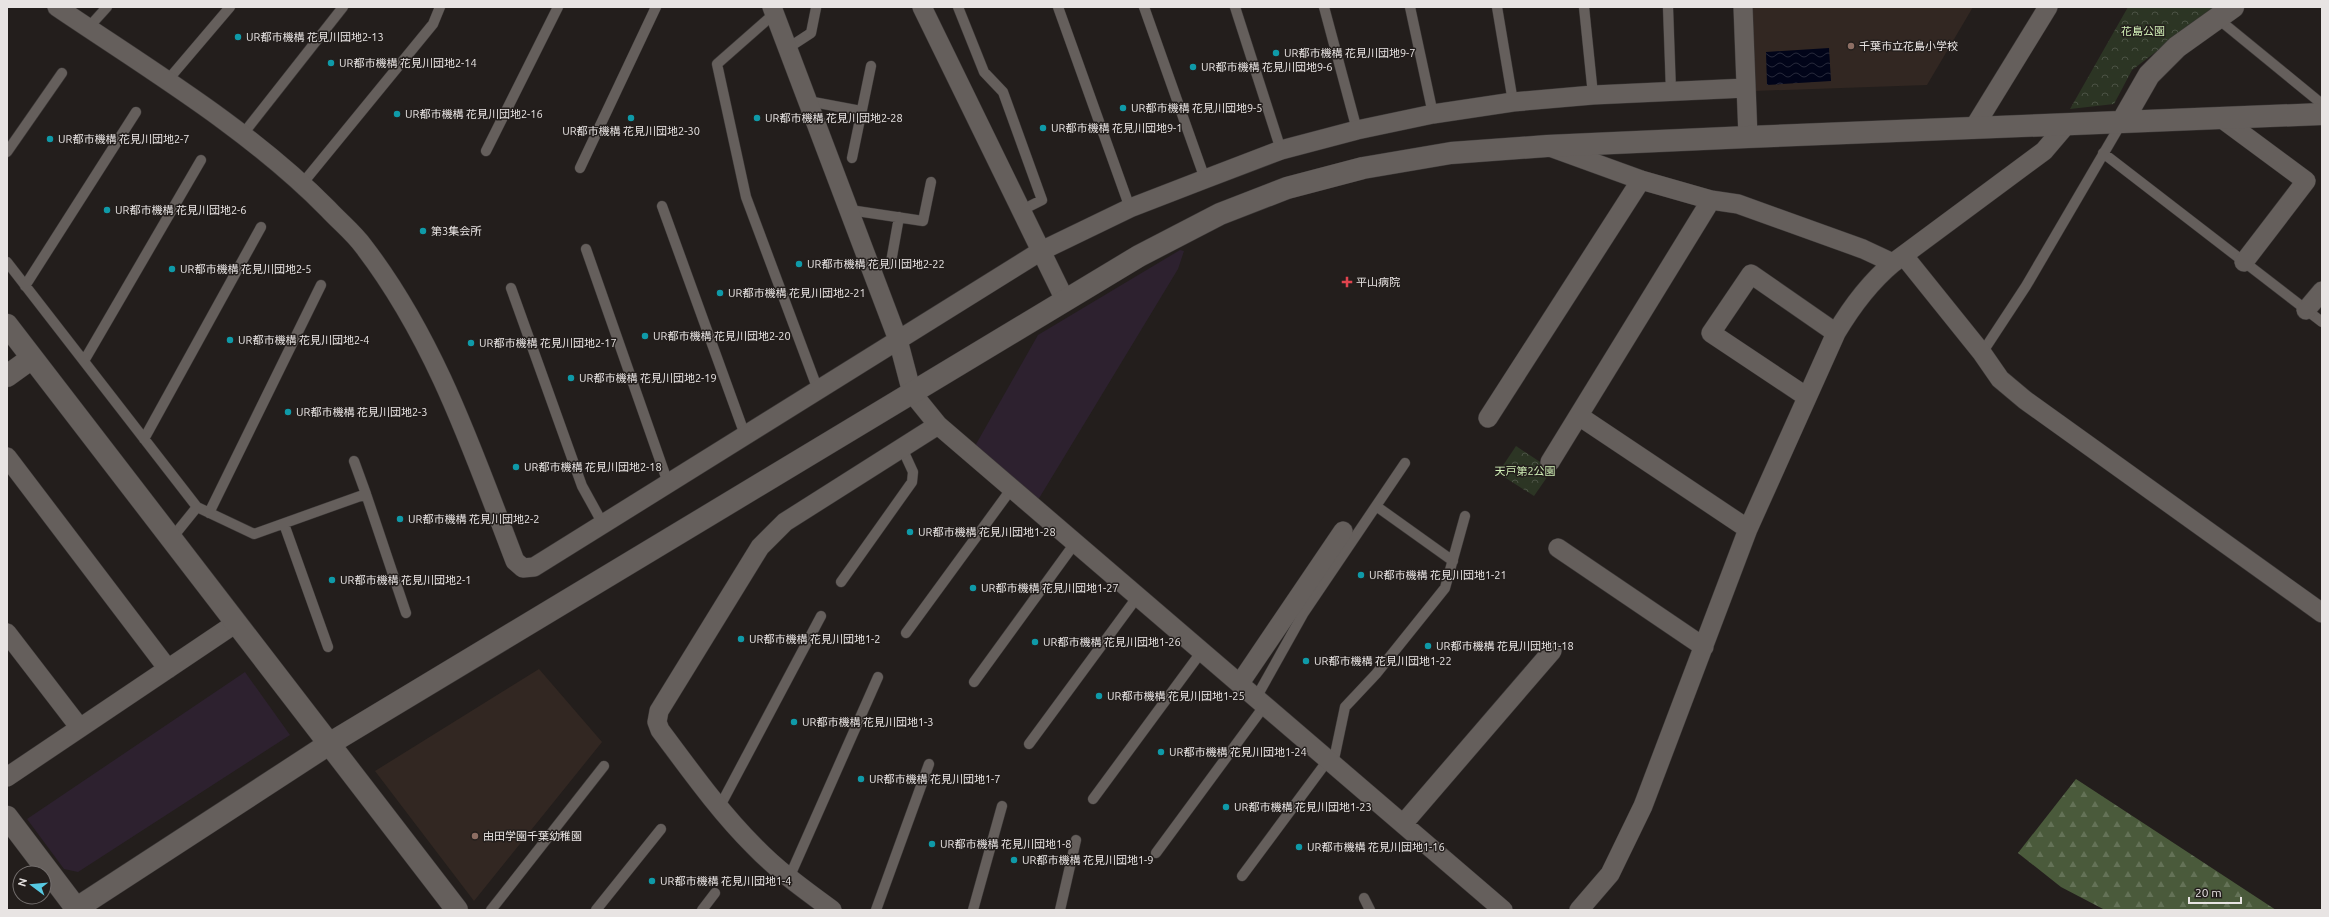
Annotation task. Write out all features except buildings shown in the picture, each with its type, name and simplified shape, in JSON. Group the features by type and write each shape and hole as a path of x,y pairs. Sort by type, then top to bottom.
{"street":[{"path":"57,7 243,134 302,184 364,246 428,348 464,426 515,561 523,568 534,567 1041,251 1130,208 1205,178 1281,150 1357,130 1433,114 1513,102 1593,95 1746,88"},
{"path":"922,7 1065,300"},
{"path":"1743,7 1748,137"},
{"path":"1973,128 2048,7"},
{"path":"773,10 898,340 912,393 938,425 1503,910"},
{"path":"2122,122 2149,75 2177,47 2220,12"},
{"path":"7,818 75,909 329,744 1065,300 1178,234 1220,214 1287,188 1363,168 1450,153 1547,146 2322,114"},
{"path":"2221,118 2306,181 2244,262"},
{"path":"1589,907 1610,874 1643,806 1748,529 1836,333 1852,306 1873,280 2044,151 2067,124"},
{"path":"1547,146 1640,180 1711,200 1738,204 1898,260 1982,353 2000,379 2025,400 2322,613"},
{"path":"1488,418 1640,180"},
{"path":"1550,462 1580,416 1711,200"},
{"path":"1807,397 1711,333 1750,274 1836,333"},
{"path":"2306,310 2322,291"},
{"path":"7,325 457,910"},
{"path":"7,376 32,358"},
{"path":"1580,416 1748,529"},
{"path":"832,910 789,878 754,846 719,808 660,730 657,722 659,711 760,547 785,522 938,425"},
{"path":"7,457 168,669"},
{"path":"1240,684 1343,531"},
{"path":"1558,548 1704,647"},
{"path":"7,777 236,622"},
{"path":"7,633 80,728"},
{"path":"1403,824 1552,651"}],"lane":[{"path":"88,28 108,7"},
{"path":"167,82 230,7"},
{"path":"243,134 343,7"},
{"path":"302,184 433,24 440,7"},
{"path":"486,151 558,7"},
{"path":"580,168 656,7"},
{"path":"958,7 984,72 1003,92 1042,200 1022,210"},
{"path":"1058,7 1130,208"},
{"path":"1144,7 1205,178"},
{"path":"1235,7 1281,150"},
{"path":"1324,7 1357,130"},
{"path":"1410,7 1433,114"},
{"path":"1498,7 1513,102"},
{"path":"1584,7 1593,95"},
{"path":"1668,7 1671,92"},
{"path":"788,48 810,33 816,8"},
{"path":"773,10 717,64 746,197 818,390"},
{"path":"2220,12 2322,104"},
{"path":"852,158 861,111 866,98 871,66"},
{"path":"7,152 62,73"},
{"path":"808,101 861,111"},
{"path":"25,286 136,112"},
{"path":"1982,353 2026,286 2122,122"},
{"path":"2104,153 2322,322"},
{"path":"84,362 201,160"},
{"path":"850,210 923,221 931,182"},
{"path":"662,206 745,435"},
{"path":"891,262 899,217"},
{"path":"144,438 261,227"},
{"path":"586,249 668,483"},
{"path":"7,262 197,507 254,534 366,494"},
{"path":"209,513 321,285"},
{"path":"511,288 582,486 603,524"},
{"path":"841,582 912,482 913,472 902,448"},
{"path":"354,461 406,613"},
{"path":"1156,853 1261,702 1303,614 1405,463"},
{"path":"906,633 1012,488"},
{"path":"1376,506 1453,561"},
{"path":"172,538 197,507"},
{"path":"1242,876 1331,762 1348,703 1376,674 1440,595 1449,578 1465,516"},
{"path":"284,524 328,647"},
{"path":"974,682 1075,543"},
{"path":"1029,744 1138,596"},
{"path":"719,808 821,616"},
{"path":"1093,799 1202,651"},
{"path":"789,878 878,677"},
{"path":"876,910 929,764"},
{"path":"496,908 604,766"},
{"path":"972,910 1002,806"},
{"path":"596,910 661,829"},
{"path":"1060,910 1076,840"},
{"path":"702,910 715,893"},
{"path":"1364,898 1370,910"}],"shaded area":[{"name":"千葉市立花島小学校","path":"1751,7 1973,7 1927,85 1754,91"},
{"path":"1180,250 1184,251 1178,269 1038,500 975,446 1038,335"},
{"name":"由田学園千葉幼稚園","path":"539,669 602,742 474,901 375,771"},
{"path":"245,672 290,735 78,872 64,869 27,819"}],"green space":[{"name":"花島公園","path":"2128,7 2215,7 2132,70 2114,104 2070,109"},
{"name":"天戸第2公園","path":"1516,446 1552,470 1534,496 1498,473"},
{"path":"2076,779 2276,910 2105,910 2061,887 2018,853"}],"water":[{"path":"1829,48 1831,81 1767,85 1766,52"}],"place":[{"name":"UR都市機構 花見川団地2-13","path":"238,37"},
{"name":"千葉市立花島小学校","path":"1851,46"},
{"name":"UR都市機構 花見川団地9-7","path":"1276,53"},
{"name":"UR都市機構 花見川団地2-14","path":"331,63"},
{"name":"UR都市機構 花見川団地9-6","path":"1193,67"},
{"name":"UR都市機構 花見川団地9-5","path":"1123,108"},
{"name":"UR都市機構 花見川団地2-16","path":"397,114"},
{"name":"UR都市機構 花見川団地2-30","path":"631,118"},
{"name":"UR都市機構 花見川団地2-28","path":"757,118"},
{"name":"UR都市機構 花見川団地9-1","path":"1043,128"},
{"name":"UR都市機構 花見川団地2-7","path":"50,139"},
{"name":"UR都市機構 花見川団地2-6","path":"107,210"},
{"name":"第3集会所","path":"423,231"},
{"name":"UR都市機構 花見川団地2-22","path":"799,264"},
{"name":"UR都市機構 花見川団地2-5","path":"172,269"},
{"name":"平山病院","path":"1347,282"},
{"name":"UR都市機構 花見川団地2-21","path":"720,293"},
{"name":"UR都市機構 花見川団地2-20","path":"645,336"},
{"name":"UR都市機構 花見川団地2-4","path":"230,340"},
{"name":"UR都市機構 花見川団地2-17","path":"471,343"},
{"name":"UR都市機構 花見川団地2-19","path":"571,378"},
{"name":"UR都市機構 花見川団地2-3","path":"288,412"},
{"name":"UR都市機構 花見川団地2-18","path":"516,467"},
{"name":"UR都市機構 花見川団地2-2","path":"400,519"},
{"name":"UR都市機構 花見川団地1-28","path":"910,532"},
{"name":"UR都市機構 花見川団地1-21","path":"1361,575"},
{"name":"UR都市機構 花見川団地2-1","path":"332,580"},
{"name":"UR都市機構 花見川団地1-27","path":"973,588"},
{"name":"UR都市機構 花見川団地1-2","path":"741,639"},
{"name":"UR都市機構 花見川団地1-26","path":"1035,642"},
{"name":"UR都市機構 花見川団地1-18","path":"1428,646"},
{"name":"UR都市機構 花見川団地1-22","path":"1306,661"},
{"name":"UR都市機構 花見川団地1-25","path":"1099,696"},
{"name":"UR都市機構 花見川団地1-3","path":"794,722"},
{"name":"UR都市機構 花見川団地1-24","path":"1161,752"},
{"name":"UR都市機構 花見川団地1-7","path":"861,779"},
{"name":"UR都市機構 花見川団地1-23","path":"1226,807"},
{"name":"由田学園千葉幼稚園","path":"475,836"},
{"name":"UR都市機構 花見川団地1-8","path":"932,844"},
{"name":"UR都市機構 花見川団地1-16","path":"1299,847"},
{"name":"UR都市機構 花見川団地1-9","path":"1014,860"},
{"name":"UR都市機構 花見川団地1-4","path":"652,881"}]}
